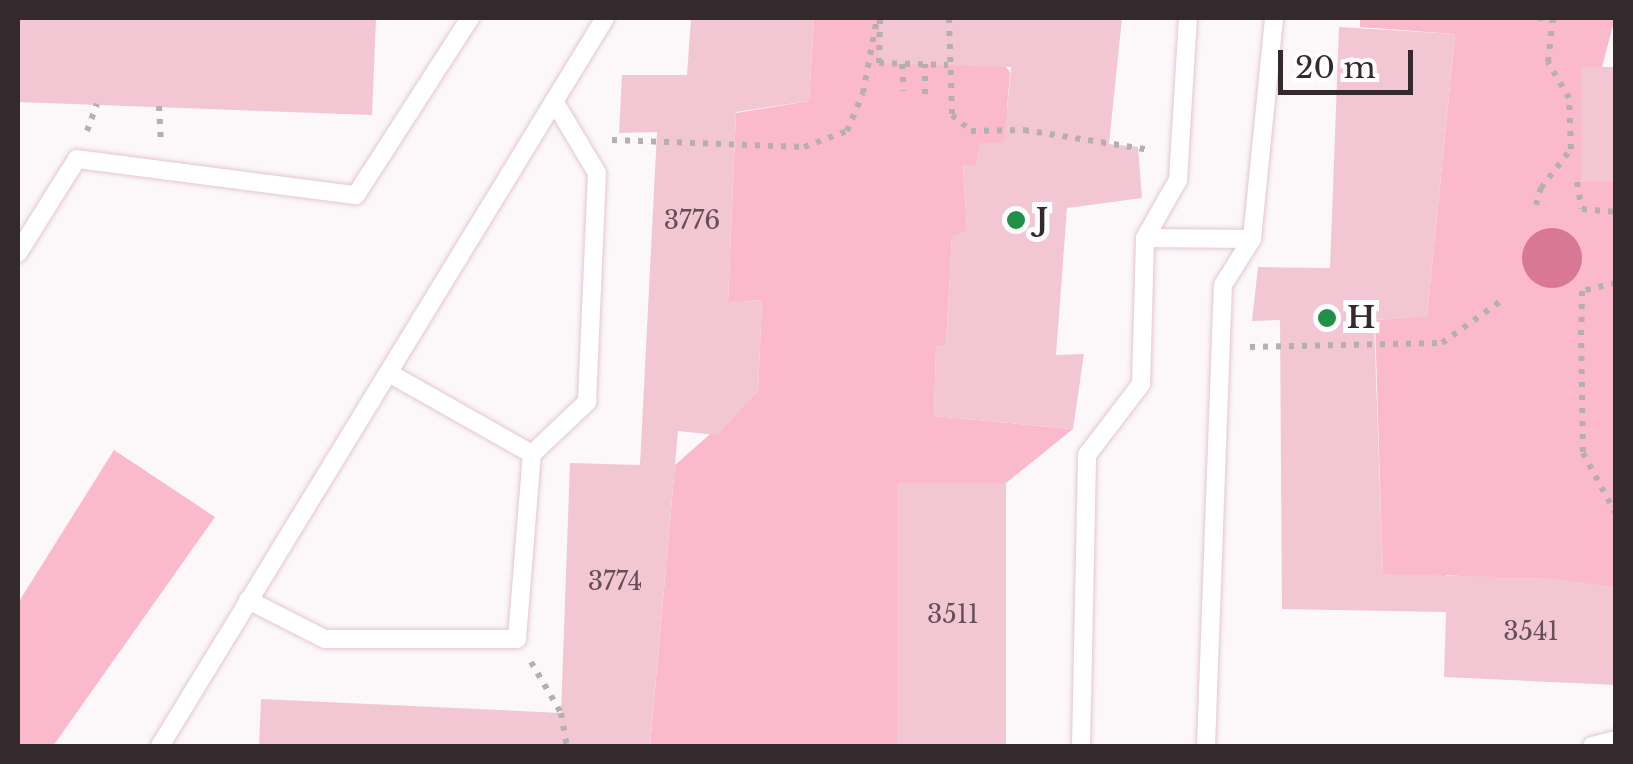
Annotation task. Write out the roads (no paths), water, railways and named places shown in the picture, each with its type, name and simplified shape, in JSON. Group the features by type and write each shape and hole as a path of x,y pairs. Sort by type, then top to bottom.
{"lane":[{"path":"18,254 78,159 356,195 470,18"},
{"path":"160,746 605,18"},
{"path":"1081,746 1087,455 1141,384 1146,238 1178,180 1188,18"},
{"path":"1206,746 1223,285 1252,239 1274,18"},
{"path":"248,600 324,640 517,640 532,454 587,402 597,173 554,101"},
{"path":"1146,238 1252,239"},
{"path":"389,372 532,454"},
{"path":"1592,746 1616,740"}],"place":[{"name":"J","path":"1016,220"},
{"name":"H","path":"1327,318"}]}
